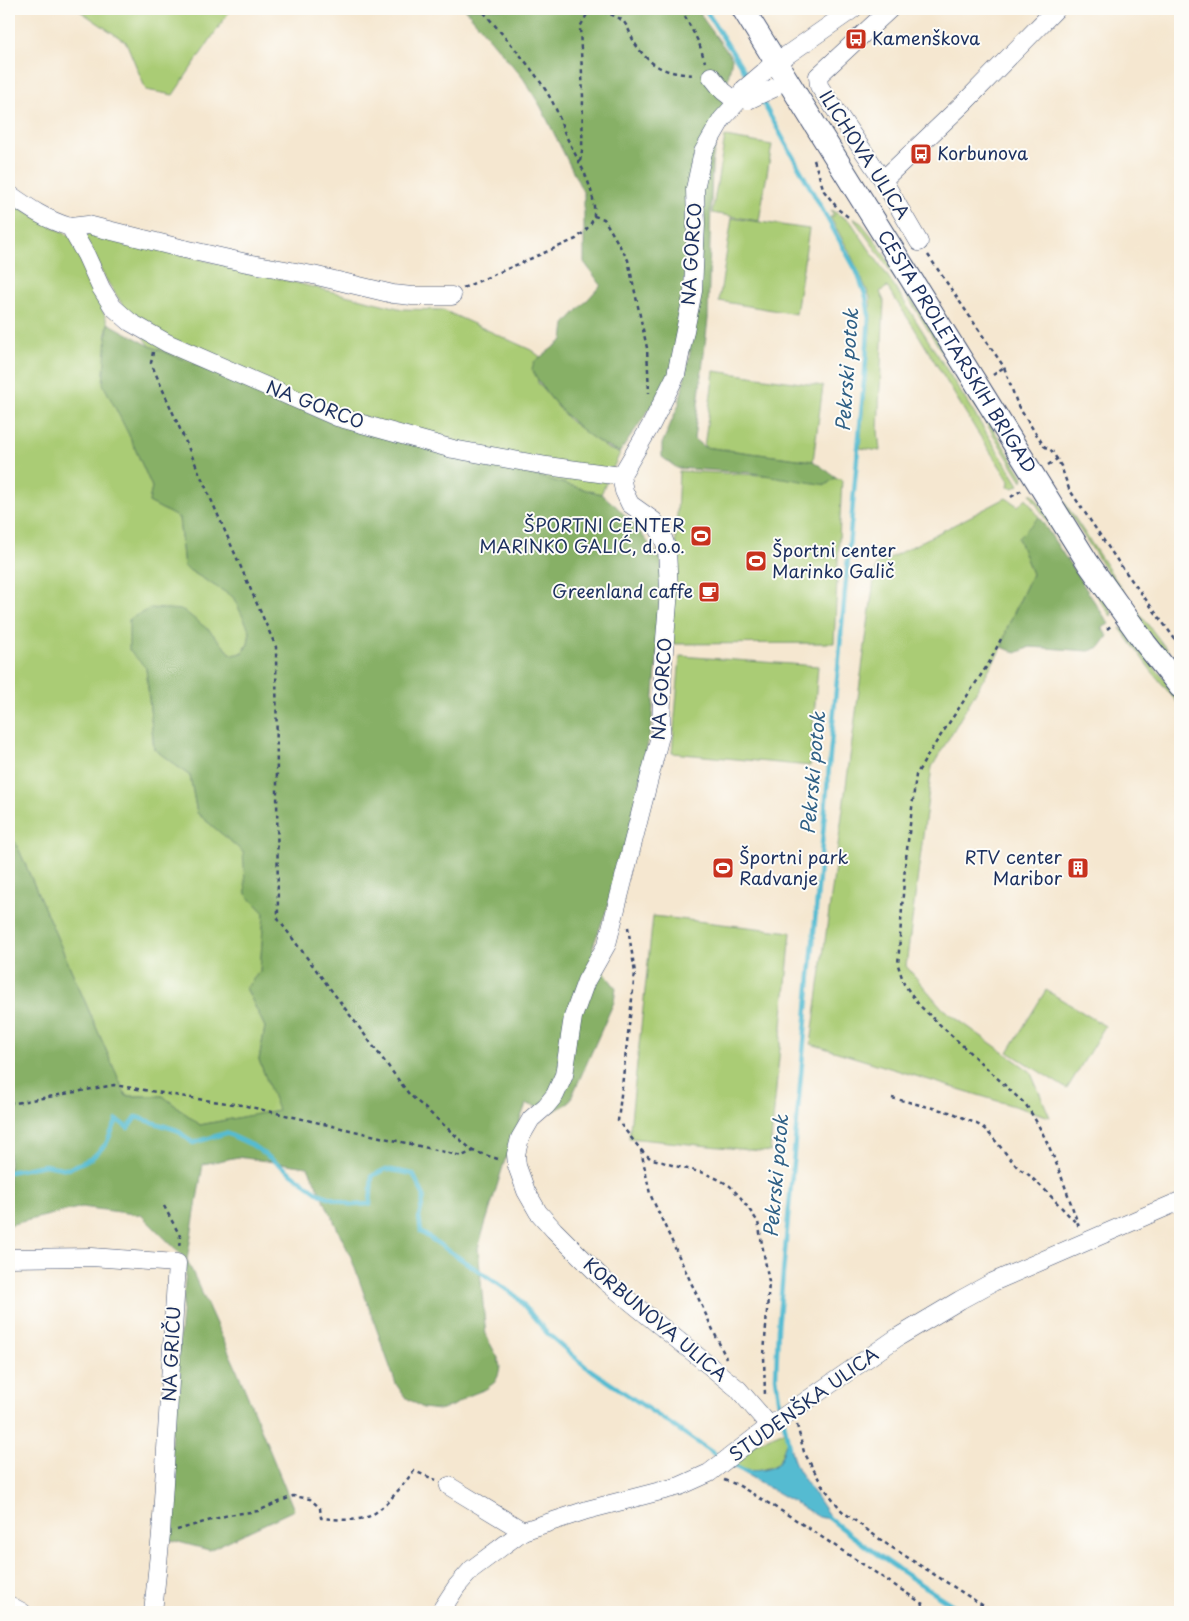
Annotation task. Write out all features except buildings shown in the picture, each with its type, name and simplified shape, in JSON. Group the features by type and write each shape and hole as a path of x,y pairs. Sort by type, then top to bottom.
{"main road":[{"name":"CESTA PROLETARSKIH BRIGAD","path":"743,9 776,75 1088,563 1145,644 1180,686"}],"street":[{"path":"711,76 723,91 742,98 776,75 853,9"},
{"name":"ILICHOVA ULICA","path":"890,9 818,76 819,86 883,180 919,242"},
{"path":"883,180 1056,9"},
{"name":"NA GORCO","path":"607,944 661,732 663,663 669,591 667,549 662,535 654,521 630,504 621,476 652,425 676,375 693,291 696,190 703,152 722,119 742,98"},
{"path":"9,194 41,216 55,223 70,227 88,225 180,248 313,275 393,294 452,296"},
{"name":"NA GORCO","path":"70,227 86,255 101,288 113,307 130,322 156,336 337,417 453,449 547,466 621,476"},
{"name":"KORBUNOVA ULICA","path":"607,944 586,981 573,1017 564,1076 555,1095 531,1119 520,1138 516,1154 517,1166 526,1191 538,1212 605,1281 738,1389 769,1422"},
{"name":"STUDENŠKA ULICA","path":"440,1612 457,1586 472,1569 523,1531 587,1510 680,1486 714,1470 769,1422 792,1412 898,1338 960,1300 993,1282 1180,1201"},
{"path":"9,1258 91,1257 178,1263"},
{"name":"NA GRIČU","path":"153,1612 161,1534 178,1263"},
{"path":"449,1486 523,1531"},
{"path":"9,1605 22,1612"}],"path":[{"path":"452,296 476,282 576,239 588,227 594,216 591,192 554,104 536,76 481,9"},
{"path":"580,162 583,97 580,27 590,9 606,13 623,22 641,52 658,68 673,73 711,76 681,9"},
{"path":"812,155 824,191 839,210 854,222"},
{"path":"594,216 604,218 628,260 647,348 650,396"},
{"path":"919,242 1004,367 1018,406 1044,446 1052,451 1061,466 1069,489 1119,563 1180,646"},
{"path":"156,336 151,363 276,647 278,919 409,1094 473,1151 517,1166"},
{"path":"1001,639 989,663 916,775 905,866 898,965 904,984 919,1005 1026,1105 1035,1118 1062,1176 1086,1242"},
{"path":"615,912 627,916 635,973 618,1121 641,1150 650,1158 704,1173 730,1186 758,1222 769,1282 764,1340 765,1409 769,1422"},
{"path":"9,1102 15,1103 114,1085 242,1105 462,1156 473,1151"},
{"path":"892,1098 953,1113 981,1126 1018,1168 1034,1180 1079,1226"},
{"path":"641,1150 650,1194 710,1322 738,1389"},
{"path":"164,1206 180,1236 178,1263"},
{"path":"792,1412 796,1420 804,1452 826,1491 842,1510 884,1543 993,1612"},
{"path":"714,1470 793,1518 935,1612"},
{"path":"161,1534 228,1515 258,1511 293,1496 310,1499 320,1508 321,1518 353,1520 370,1516 390,1500 414,1471 449,1486"}],"green space":[{"path":"77,9 231,9 173,95 146,90 126,42"},
{"path":"465,9 698,9 732,58 712,163 708,319 694,439 704,447 813,461 836,477 826,485 752,473 677,468 662,457 662,444 679,404 691,348 620,452 608,447 582,430 547,393 532,369 534,362 563,340 565,324 601,285 584,262 584,194 541,107 523,78"},
{"path":"725,137 772,145 759,221 712,213"},
{"path":"9,201 71,237 108,323 106,335 129,435 152,487 149,502 179,518 184,567 234,597 250,631 248,644 242,653 232,655 210,631 129,649 146,668 154,749 190,776 197,813 244,852 246,894 264,913 260,971 246,988 265,1027 259,1060 279,1110 200,1125 163,1096 126,1096 16,843 9,836"},
{"path":"831,210 851,222 895,287 1019,485 1014,488 1008,487 1009,481 1006,476 887,287 880,292 884,301 878,430 880,451 860,448 871,319 870,297 849,251 830,217 834,216"},
{"path":"732,218 809,229 796,314 719,301"},
{"path":"853,218 861,223 875,240 1023,477 1022,481 916,310"},
{"path":"90,232 402,309 443,310 531,350 542,358 535,362 538,383 570,421 608,449 620,453 601,494 341,421 150,346 105,278 84,237"},
{"path":"108,323 150,346 341,421 601,494 616,506 635,526 661,559 663,583 652,719 643,771 616,885 593,946 594,960 616,988 614,1002 569,1103 554,1111 526,1104 504,1163 478,1248 486,1336 498,1358 500,1367 498,1376 495,1382 486,1389 468,1396 453,1406 438,1410 423,1408 405,1397 396,1384 351,1257 308,1167 238,1157 203,1164 187,1260 141,1215 82,1207 9,1225 9,836 16,843 126,1096 163,1096 200,1125 278,1110 259,1060 265,1027 246,988 260,971 264,913 246,894 243,852 197,813 190,776 154,749 146,668 129,650 129,619 151,608 183,610 210,631 232,655 242,653 248,644 250,631 233,597 184,567 179,518 149,502 152,487 129,435 103,384"},
{"path":"714,371 823,386 813,461 704,447"},
{"name":"Športni center Marinko Galič","path":"679,471 842,479 834,643 671,644"},
{"path":"1047,476 1127,597 1180,667 1180,674 1140,622 1046,478"},
{"path":"1030,494 1033,494 1112,612 1111,616 1069,556"},
{"path":"1006,498 1018,506 1026,498 1039,517 1018,538 1032,574 1007,628 1002,647 932,767 906,966 943,1009 1030,1071 1050,1117 811,1044 876,565"},
{"path":"1039,517 1109,624 1102,628 1108,636 1100,647 1089,651 1030,647 1016,653 1002,647 1007,628 1032,574 1018,538"},
{"path":"1120,628 1124,629 1180,699 1180,706 1150,669"},
{"path":"680,656 818,666 810,766 672,753"},
{"path":"653,916 791,932 770,1152 629,1138"},
{"path":"1046,990 1105,1026 1067,1089 1008,1052"},
{"path":"187,1260 237,1370 294,1510 209,1550 167,1539 172,1421"},
{"path":"784,1431 787,1441 779,1462 774,1466 757,1471 743,1470 730,1461 756,1443"}],"water":[{"path":"787,1441 789,1441 798,1470 828,1514 828,1519 819,1517 742,1472 743,1470 763,1470 773,1467 781,1458"}],"waterway":[{"name":"Pekrski potok","path":"705,9 750,80"},
{"name":"Pekrski potok","path":"761,99 857,272 866,297 869,316 778,1328 776,1377 781,1413"},
{"path":"9,1172 45,1165 68,1169 92,1158 106,1144 117,1120 128,1128 136,1117 177,1130 193,1143 226,1133 252,1145 320,1194 352,1205 370,1204 372,1176 386,1169 413,1174 424,1196 419,1217 421,1232 516,1296 547,1333 585,1366 722,1459"},
{"name":"Pekrski potok","path":"784,1422 789,1447"},
{"path":"728,1463 748,1473"},
{"name":"Pekrski potok","path":"824,1514 892,1565 964,1612"}],"place":[{"name":"Kamenškova","path":"856,39"},
{"name":"Korbunova","path":"921,154"},
{"name":"ŠPORTNI CENTER MARINKO GALIĆ, d.o.o.","path":"701,536"},
{"name":"Športni center Marinko Galič","path":"756,561"},
{"name":"Greenland caffe","path":"709,592"},
{"name":"Športni park Radvanje","path":"723,868"},
{"name":"RTV center Maribor","path":"1078,868"}]}
